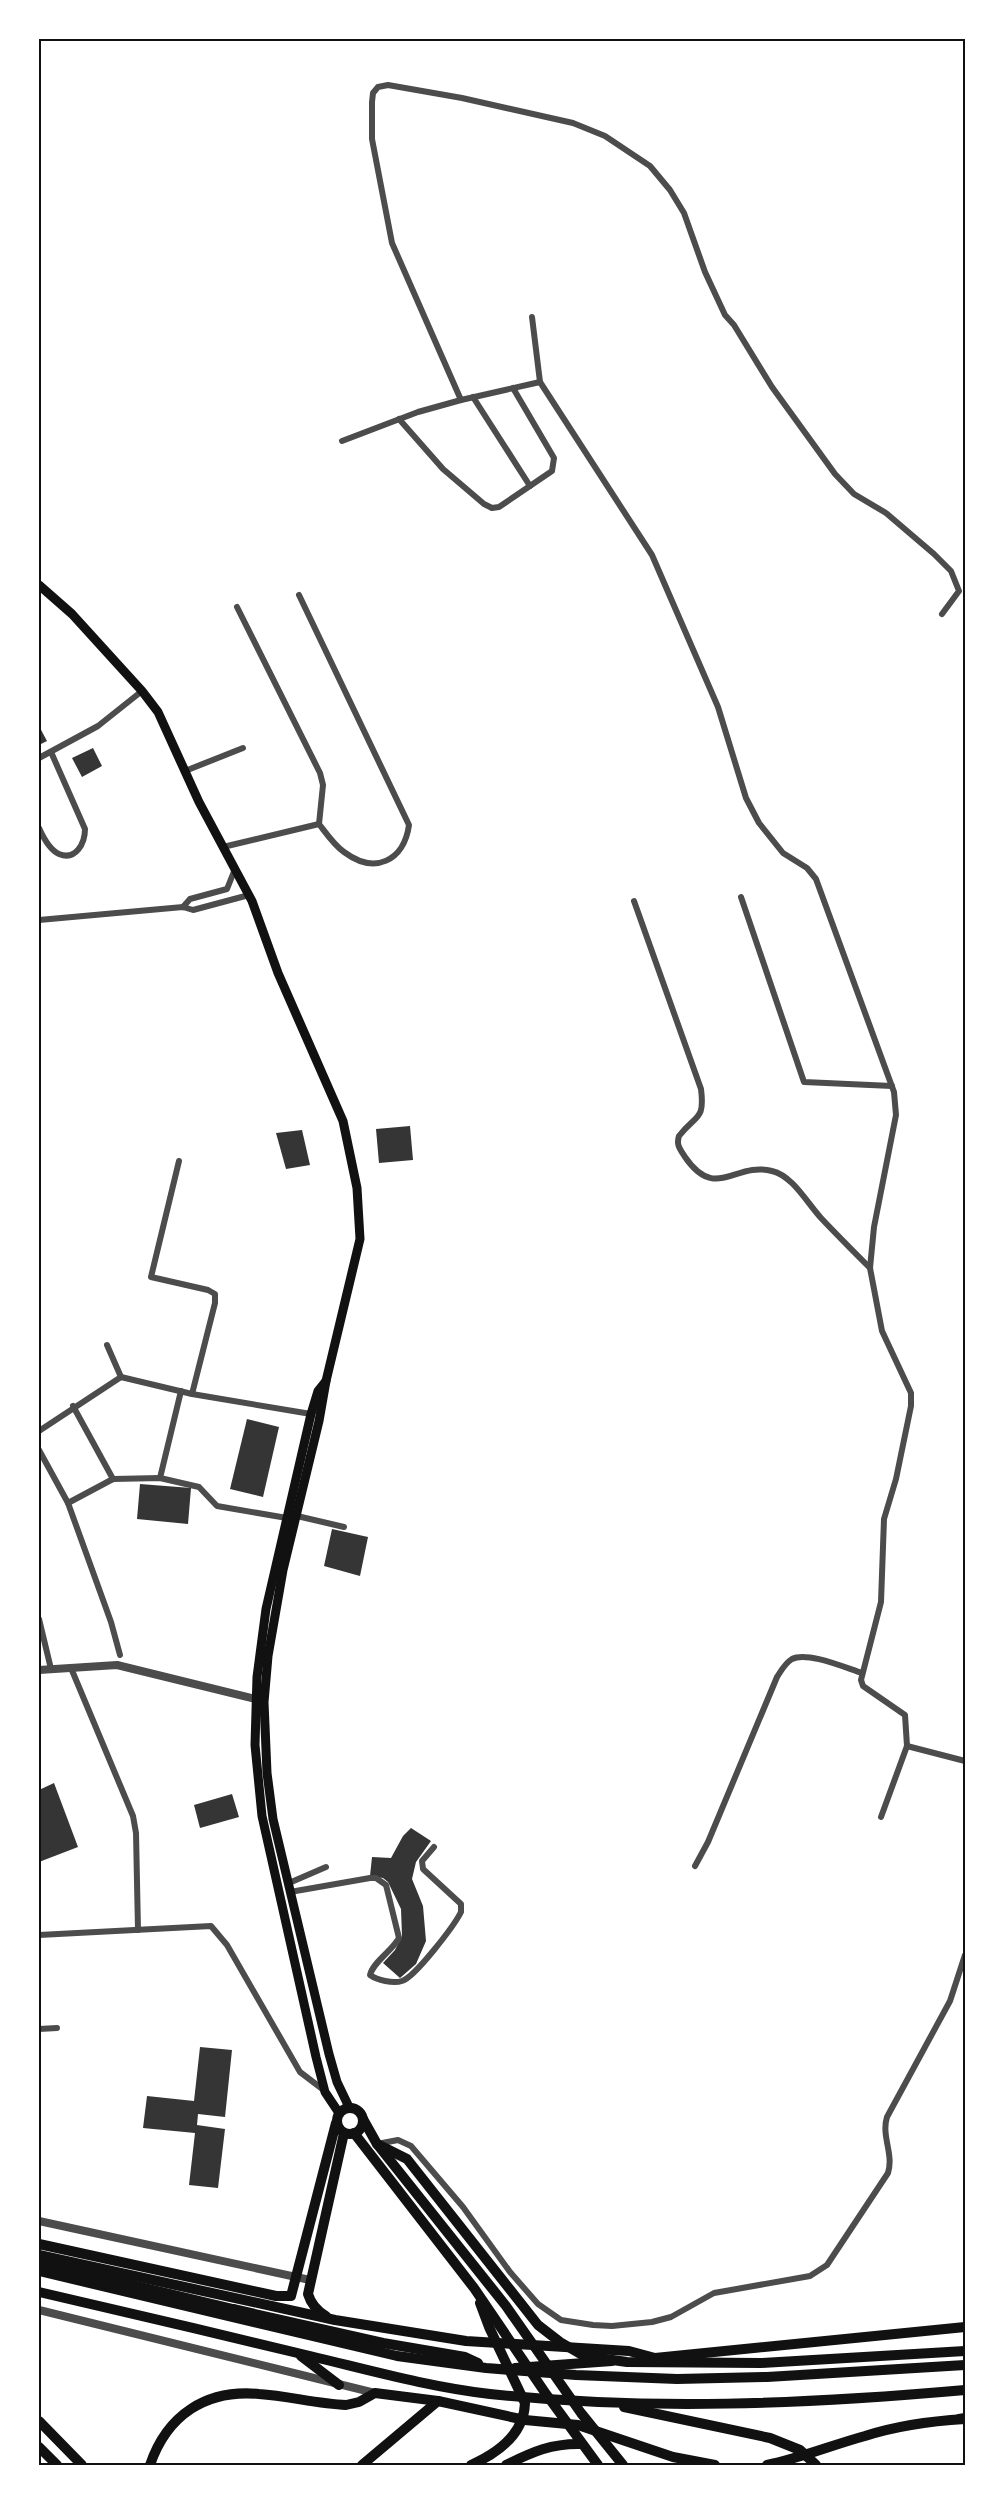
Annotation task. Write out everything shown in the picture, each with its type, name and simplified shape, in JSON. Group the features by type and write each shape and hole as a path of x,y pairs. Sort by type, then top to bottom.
{"main road":[{"path":"39,585 72,615 142,691 158,712 185,771 249,895 278,973 343,1121 357,1188 360,1239 326,1381 327,1388 266,1609 256,1765 262,1816 325,2092 337,2118 474,2288 492,2323 525,2403 525,2415 512,2438 491,2456 471,2465"},
{"path":"292,1517 311,1414 318,1391 326,1381"},
{"path":"260,1700 273,1819 329,2054 337,2082 349,2108"},
{"path":"39,2244 276,2296 291,2296 337,2118 349,2108 357,2109 377,2144 506,2306 600,2438 623,2465"},
{"path":"335,2320 317,2310 308,2294 349,2133 363,2125 363,2119"},
{"path":"377,2144 407,2159 538,2325 560,2342 584,2356 612,2361 670,2364 762,2363 965,2350"},
{"path":"39,2255 335,2320 466,2341 628,2351 655,2358"},
{"path":"39,2263 392,2344 465,2357 486,2368"},
{"path":"39,2271 397,2356 486,2368 576,2375 677,2379 767,2377 965,2365"},
{"path":"39,2292 399,2377 487,2394 560,2400 691,2404 882,2398 965,2390"},
{"path":"492,2323 598,2465"},
{"path":"508,2370 522,2366 603,2363 965,2327"},
{"path":"296,2352 339,2385"},
{"path":"150,2465 169,2426 187,2411 209,2400 232,2395 256,2394 346,2405 359,2402 375,2393 438,2401 525,2420 578,2425 673,2457 715,2465"},
{"path":"362,2465 438,2401"},
{"path":"597,2401 788,2444 800,2450 816,2465"},
{"path":"767,2465 796,2459 867,2435 963,2419"},
{"path":"39,2421 82,2465"},
{"path":"506,2465 543,2447 555,2444 582,2444"},
{"path":"39,2447 57,2465"}],"street":[{"path":"461,400 392,243 372,139 373,93 378,87 388,85 462,98 573,123 604,136 650,166 670,190 684,213 705,272 725,315 734,325 772,387 836,474 855,494 886,513 951,571 959,591 942,614"},
{"path":"532,317 540,382 652,555 718,707 746,798 759,823 783,853 807,868 816,879 892,1086 896,1115 874,1227 870,1268 882,1331 906,1381 911,1399 898,1469 884,1519 881,1602 861,1680 863,1686 905,1715 907,1746 881,1817"},
{"path":"342,441 399,419 461,400 540,382"},
{"path":"399,419 442,469 488,507 499,507 552,471 554,458 513,388"},
{"path":"474,397 530,486"},
{"path":"237,607 320,773 323,785 319,824 342,852 358,861 377,863 391,860 403,849 409,825 299,595"},
{"path":"39,758 98,726 142,691"},
{"path":"185,771 243,748"},
{"path":"39,828 44,840 59,854 71,855 79,850 85,839 85,829 51,752"},
{"path":"223,847 319,824"},
{"path":"183,907 190,899 227,889 235,869"},
{"path":"39,920 183,907 193,910 249,895"},
{"path":"741,897 804,1082 892,1086"},
{"path":"634,901 701,1089 702,1110 698,1118 679,1136 679,1148 704,1177 716,1180 752,1170 777,1172 789,1180 821,1218 870,1268"},
{"path":"179,1161 151,1277 208,1290 215,1294 215,1303 192,1394"},
{"path":"107,1346 121,1377"},
{"path":"39,1431 73,1406 121,1377 192,1394 311,1414"},
{"path":"160,1478 181,1391"},
{"path":"73,1406 113,1479"},
{"path":"39,1450 68,1503 111,1622 120,1655"},
{"path":"68,1503 113,1479 160,1478 199,1487 218,1506 344,1527"},
{"path":"39,1619 51,1670"},
{"path":"695,1866 708,1842 777,1677 785,1664 794,1658 805,1656 862,1673"},
{"path":"39,1670 117,1665 260,1700"},
{"path":"71,1668 133,1816 136,1833 138,1930"},
{"path":"907,1746 965,1761"},
{"path":"290,1887 370,1878 381,1880 386,1885 399,1938 392,1949 372,1968 370,1975 391,1982 402,1981 408,1978 431,1952 461,1912 461,1904 423,1869 422,1861 434,1847"},
{"path":"290,1887 326,1867"},
{"path":"39,1935 211,1926 227,1945 300,2072 325,2092"},
{"path":"377,2144 398,2140 411,2146 463,2207 521,2285 538,2304 561,2320 612,2326 652,2322 671,2317 714,2293 810,2276 827,2265 888,2173 890,2161 884,2132 887,2117 950,2001 965,1955"},
{"path":"39,2029 57,2028"},
{"path":"39,2221 310,2280"},
{"path":"39,2310 375,2393"}],"building":[{"path":"39,726 47,741 39,745"},
{"path":"93,748 102,766 82,777 72,758"},
{"path":"410,1126 413,1160 379,1163 376,1129"},
{"path":"302,1130 310,1165 286,1169 276,1133"},
{"path":"247,1419 279,1427 263,1497 230,1489"},
{"path":"140,1484 191,1488 188,1524 137,1519"},
{"path":"332,1529 368,1537 360,1576 324,1566"},
{"path":"54,1783 78,1847 39,1862 39,1790"},
{"path":"232,1794 239,1817 200,1828 194,1805"},
{"path":"411,1828 431,1841 416,1862 412,1879 423,1906 426,1941 416,1964 400,1978 383,1963 395,1950 402,1936 401,1909 388,1882 383,1878 370,1876 372,1857 391,1858 403,1836"},
{"path":"200,2047 232,2050 225,2117 198,2114 197,2125 225,2129 218,2188 189,2185 195,2133 143,2128 147,2096 194,2101"}]}
